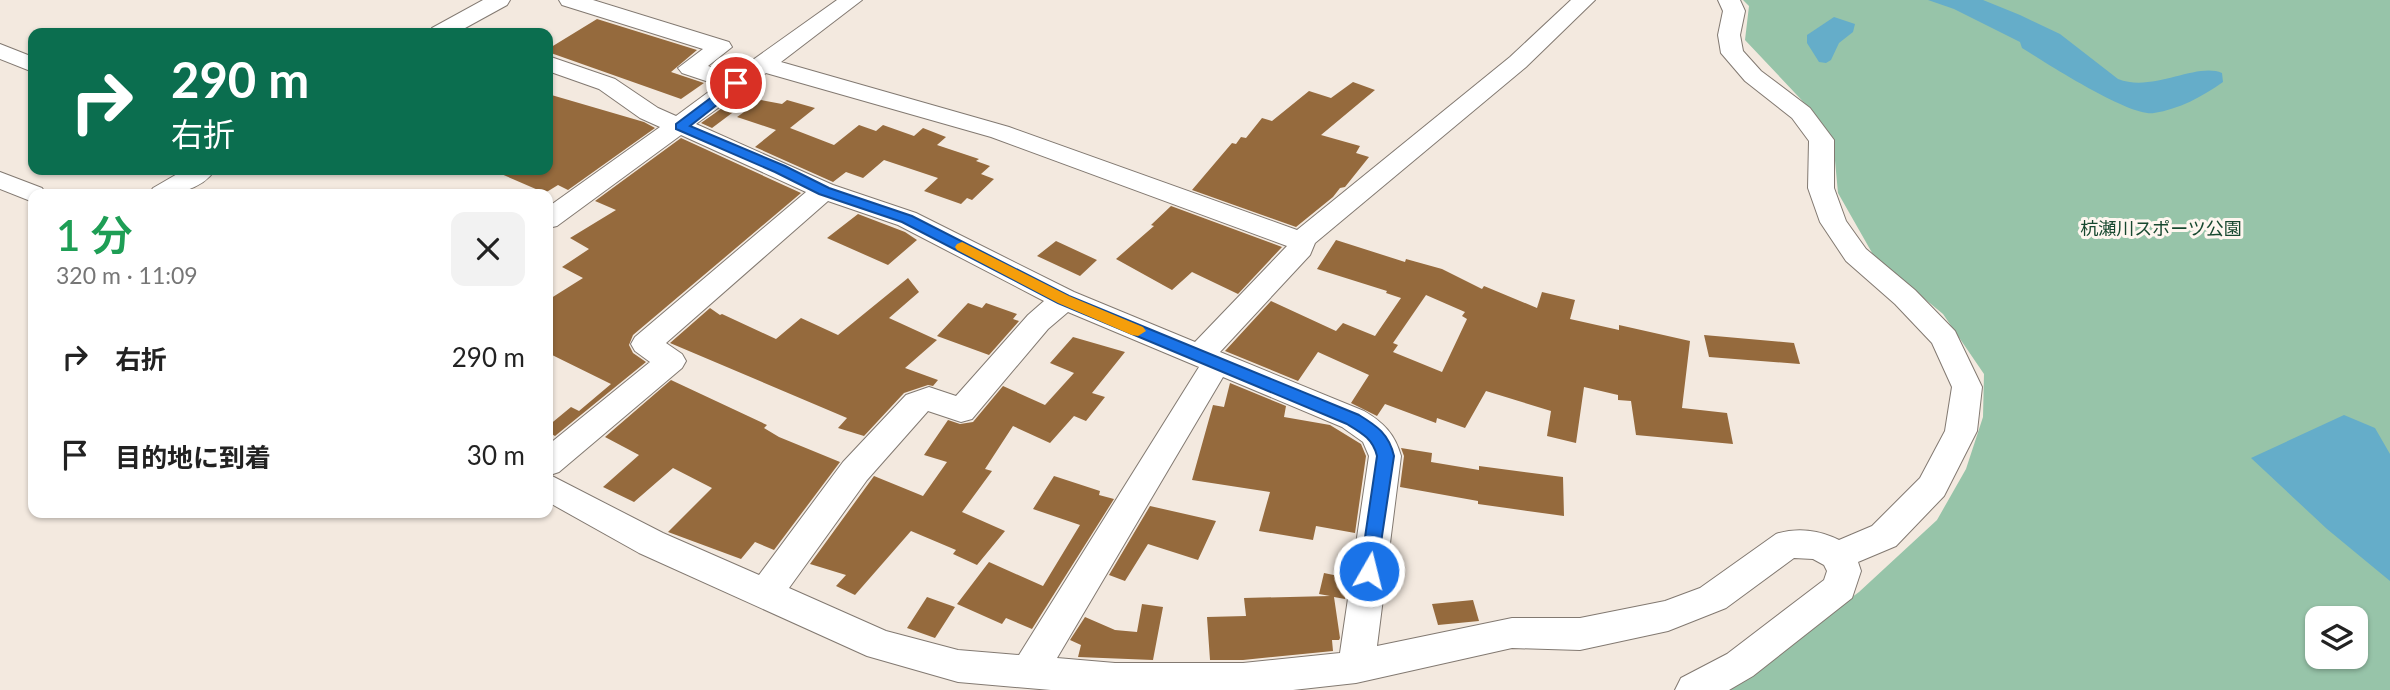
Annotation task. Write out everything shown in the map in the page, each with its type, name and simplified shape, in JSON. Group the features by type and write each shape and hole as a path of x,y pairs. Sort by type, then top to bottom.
{"street":[{"path":"455,28 499,0"},
{"path":"570,0 720,47 690,68 736,83"},
{"path":"553,216 851,0"},
{"path":"762,64 1000,132 1287,237 1302,239 1518,62 1584,0"},
{"path":"1729,0 1734,10 1729,34 1732,54 1753,76 1801,113 1822,140 1821,188 1833,222 1856,255 1945,338 1968,387 1961,431 1932,488 1884,536 1839,556"},
{"path":"0,51 28,63"},
{"path":"553,64 607,84 649,113 780,169 824,191 907,219 1064,299 1353,419 1371,430 1382,442 1385,456 1356,667"},
{"path":"170,189 194,175"},
{"path":"0,180 28,192"},
{"path":"553,459 671,360 646,344 824,191"},
{"path":"1029,671 1207,360 1300,249 1302,239"},
{"path":"765,594 855,471 917,403 929,398 961,411 1038,322 1064,299"},
{"path":"553,490 651,543 880,645 958,666 1115,679 1243,679 1356,667 1512,633 1580,634 1668,616 1713,598 1788,544 1818,545 1839,556 1844,571 1839,588 1740,665 1694,690"}],"green space":[{"name":"杭瀬川スポーツ公園","path":"1743,0 2390,0 2390,690 1722,690 1735,684 1859,592 1937,520 1966,469 1983,417 1984,374 1943,314 1875,258 1838,193 1833,139 1811,110 1745,40 1749,6"}],"water":[{"path":"1928,0 1983,0 2020,15 2060,34 2118,79 2145,82 2212,71 2222,73 2223,82 2181,105 2154,113 2142,112 2087,87 2022,48 2020,42 1954,9"},
{"path":"1834,17 1855,24 1853,32 1839,43 1831,60 1826,63 1819,62 1807,43 1807,35"},
{"path":"2344,415 2375,428 2390,454 2390,581 2327,529 2251,458"}],"building":[{"path":"597,19 697,50 671,72 704,83 681,99 553,54 553,46"},
{"path":"1353,82 1375,90 1321,135 1360,146 1356,153 1369,157 1345,187 1340,188 1296,227 1192,190 1232,143 1236,144 1241,137 1246,138 1262,118 1272,121 1309,91 1331,98"},
{"path":"553,95 644,122 655,128 568,190 558,185 552,189 536,189 504,175 553,175"},
{"path":"761,100 782,104 787,100 815,108 790,128 834,145 859,125 876,131 883,125 914,136 923,128 946,137 937,145 979,159 976,161 990,166 981,174 994,179 972,200 967,198 961,204 924,191 938,178 884,160 863,178 846,172 833,182 755,147 776,130 737,117"},
{"path":"732,101 744,104 712,128 701,123"},
{"path":"681,138 801,193 633,335 629,345 633,353 646,362 555,436 553,422 571,407 579,411 611,384 553,355 553,297 583,278 562,267 589,249 570,238 616,210 595,201"},
{"path":"1171,206 1282,247 1238,294 1192,272 1172,290 1116,259 1154,226 1151,225"},
{"path":"858,214 905,232 917,240 888,265 827,238"},
{"path":"1336,240 1405,262 1406,259 1442,269 1482,289 1484,286 1537,308 1542,292 1575,300 1570,319 1619,330 1619,325 1690,341 1682,408 1727,413 1733,444 1636,435 1631,401 1618,400 1618,395 1584,387 1576,443 1547,436 1551,411 1486,391 1465,428 1437,418 1436,423 1385,404 1377,416 1351,403 1369,375 1318,352 1298,381 1225,351 1271,301 1336,331 1343,323 1375,336 1401,298 1317,269","holes":["1426,295 1465,312 1462,316 1467,319 1442,372 1393,352 1398,345 1393,343"]},
{"path":"1056,241 1097,260 1080,276 1037,256"},
{"path":"908,278 919,292 889,318 937,340 905,368 938,380 933,386 928,385 904,393 864,436 838,428 847,418 670,343 710,308 776,339 801,318 838,335"},
{"path":"968,303 982,308 986,303 1017,314 1013,319 1019,321 989,355 937,336"},
{"path":"1704,335 1794,343 1800,364 1709,357"},
{"path":"1073,337 1125,352 1092,393 1105,397 1086,421 1074,416 1050,443 1013,426 985,469 992,471 962,512 1005,531 977,565 953,554 956,550 911,531 855,595 836,586 846,575 810,564 874,476 923,496 947,462 924,455 948,420 960,424 973,422 1003,386 1045,405 1074,373 1050,363"},
{"path":"671,380 767,425 764,428 779,437 840,462 774,550 755,542 741,559 668,532 712,488 673,468 634,502 603,487 639,455 605,437"},
{"path":"1230,383 1286,406 1284,417 1330,425 1361,444 1366,456 1355,533 1316,526 1313,540 1259,531 1270,492 1192,480 1213,405 1224,407"},
{"path":"1401,448 1432,453 1431,462 1479,470 1479,466 1563,477 1564,516 1478,504 1478,501 1400,487 1404,456"},
{"path":"1054,476 1100,491 1099,495 1114,499 1032,629 1006,618 1002,624 957,604 989,562 1043,586 1080,525 1033,509"},
{"path":"1150,506 1216,521 1198,560 1148,544 1125,581 1109,575"},
{"path":"1324,573 1348,578 1345,599 1334,597 1340,638 1332,640 1333,651 1243,660 1210,660 1207,617 1246,616 1244,598 1330,596 1319,594"},
{"path":"927,597 955,607 935,638 907,628"},
{"path":"1473,600 1479,621 1438,625 1432,604"},
{"path":"1142,604 1163,607 1153,660 1078,657 1081,645 1070,640 1085,617 1115,630 1137,632"}],"slow traffic":[{"path":"962,247 1064,299 1138,331"}],"route":[{"path":"736,83 680,126 824,191 907,219 1064,299 1198,357 1353,419 1371,430 1382,442 1385,456 1369,571"}]}
